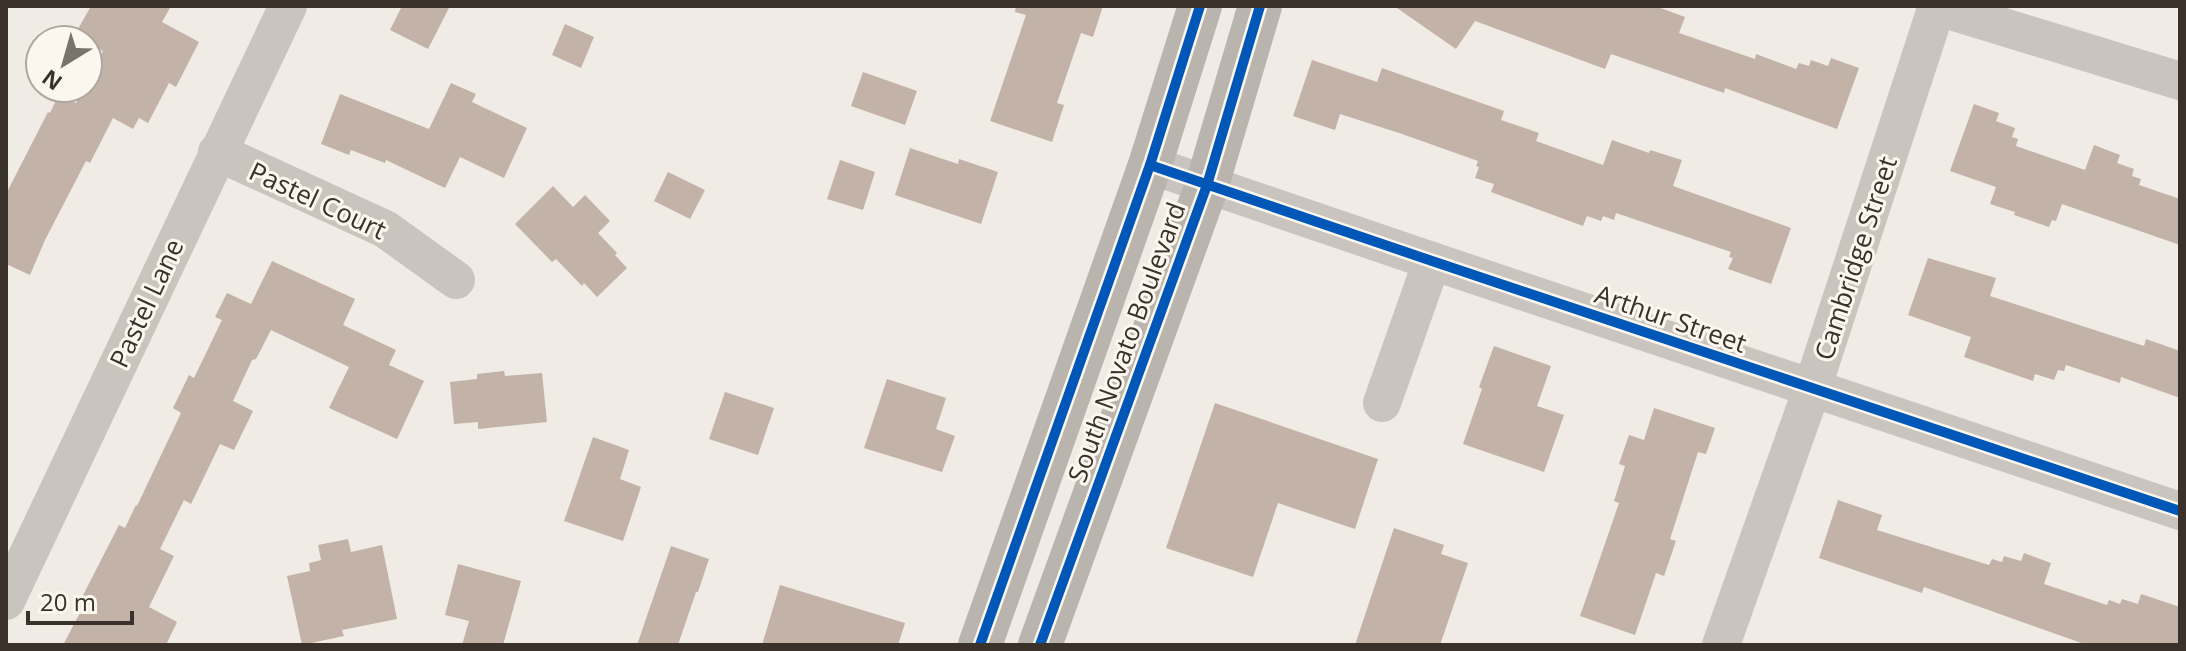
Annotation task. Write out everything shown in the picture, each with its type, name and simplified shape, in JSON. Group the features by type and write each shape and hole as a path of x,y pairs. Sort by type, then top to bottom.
{"main road":[{"name":"South Novato Boulevard","path":"980,645 1150,165 1200,6"},
{"name":"South Novato Boulevard","path":"1040,645 1207,185 1260,6"}],"street":[{"name":"Pastel Lane","path":"6,601 288,6"},
{"path":"1937,6 2180,81"},
{"name":"Cambridge Street","path":"1721,645 1812,389 1937,6"},
{"name":"Pastel Court","path":"217,152 385,229 456,280"},
{"name":"Arthur Street","path":"1150,165 2180,511"},
{"path":"1382,403 1432,261"}],"building":[{"path":"91,6 171,6 162,22 199,42 176,87 169,83 148,123 139,118 133,129 113,118 90,163 86,161 30,275 6,264 6,194 54,104 104,104 104,24 81,24"},
{"path":"402,6 450,6 428,49 390,30"},
{"path":"1016,6 1103,6 1093,37 1081,33 1057,103 1064,105 1052,142 990,121 1026,15 1015,12"},
{"path":"1394,6 1655,6 1685,17 1679,33 1755,59 1756,54 1796,69 1799,63 1809,66 1811,60 1828,66 1831,58 1859,68 1837,129 1725,88 1724,93 1611,54 1605,69 1475,21 1456,49"},
{"path":"565,24 594,37 581,68 552,55"},
{"path":"1312,60 1377,82 1382,68 1504,111 1501,120 1539,133 1536,141 1603,165 1612,140 1682,160 1673,186 1791,228 1771,284 1728,269 1733,258 1729,257 1731,252 1616,213 1614,220 1603,216 1601,221 1587,216 1583,226 1491,192 1494,184 1475,178 1478,161 1402,134 1340,114 1335,130 1293,116"},
{"path":"863,72 917,91 905,125 851,106"},
{"path":"451,83 476,94 472,102 527,128 504,178 460,157 445,188 386,160 385,163 351,150 349,155 321,144 340,94 429,129"},
{"path":"1974,104 1999,113 1996,121 2015,128 2012,137 2018,139 2016,146 2085,170 2094,145 2120,155 2117,163 2134,169 2132,176 2141,179 2139,185 2180,199 2180,245 2062,204 2056,221 2052,220 2049,227 1990,204 1996,187 1950,171"},
{"path":"910,148 958,164 959,159 998,172 981,224 895,195"},
{"path":"840,160 875,172 863,210 827,199"},
{"path":"668,172 705,190 690,219 654,201"},
{"path":"553,186 573,207 585,195 610,221 598,233 627,268 597,297 556,259 552,262 515,224"},
{"path":"1928,258 1996,278 1990,296 2144,346 2146,339 2180,351 2180,398 2121,377 2120,383 2066,365 2064,371 2058,370 2054,380 2035,374 2033,381 1964,357 1971,337 1908,315"},
{"path":"272,261 355,299 343,325 396,350 389,365 424,381 397,439 329,408 349,367 271,330 256,359 252,360 233,401 253,411 234,450 220,444 191,504 184,500 160,549 174,556 149,607 177,622 166,645 63,645 82,609 77,607 119,525 125,528 137,506 181,413 173,408 189,375 194,378 222,320 215,317 227,293 251,304"},
{"path":"1494,346 1551,366 1537,406 1564,415 1544,472 1463,444"},
{"path":"504,371 505,376 542,373 547,422 478,429 478,422 454,424 450,382 477,379 477,374"},
{"path":"887,379 946,398 936,429 955,436 942,472 864,448"},
{"path":"725,392 774,408 758,455 709,439"},
{"path":"1215,403 1378,459 1355,529 1278,503 1253,577 1166,548"},
{"path":"1654,408 1715,428 1706,454 1698,452 1670,539 1676,541 1664,576 1656,573 1635,635 1580,616 1619,503 1614,501 1625,466 1619,464 1629,435 1644,440"},
{"path":"593,437 629,450 620,479 641,487 623,541 564,521"},
{"path":"1838,500 1882,515 1877,530 1989,565 1992,559 2002,562 2004,556 2021,561 2024,553 2051,563 2044,584 2107,605 2109,600 2120,604 2122,599 2138,604 2141,594 2180,607 2180,645 2087,645 1924,587 1922,593 1819,558"},
{"path":"1394,528 1444,545 1441,554 1468,563 1440,645 1355,645"},
{"path":"348,539 351,552 382,545 397,619 342,630 344,636 302,645 287,576 310,571 309,563 321,560 318,545"},
{"path":"671,546 709,559 698,592 678,645 637,645"},
{"path":"458,564 521,581 503,645 462,645 469,621 445,615"},
{"path":"780,585 905,623 898,645 762,645"}],"cycle path":[{"path":"980,645 1150,165 1200,6"},
{"path":"1040,645 1207,185 1260,6"},
{"path":"1150,165 2180,511"}]}
